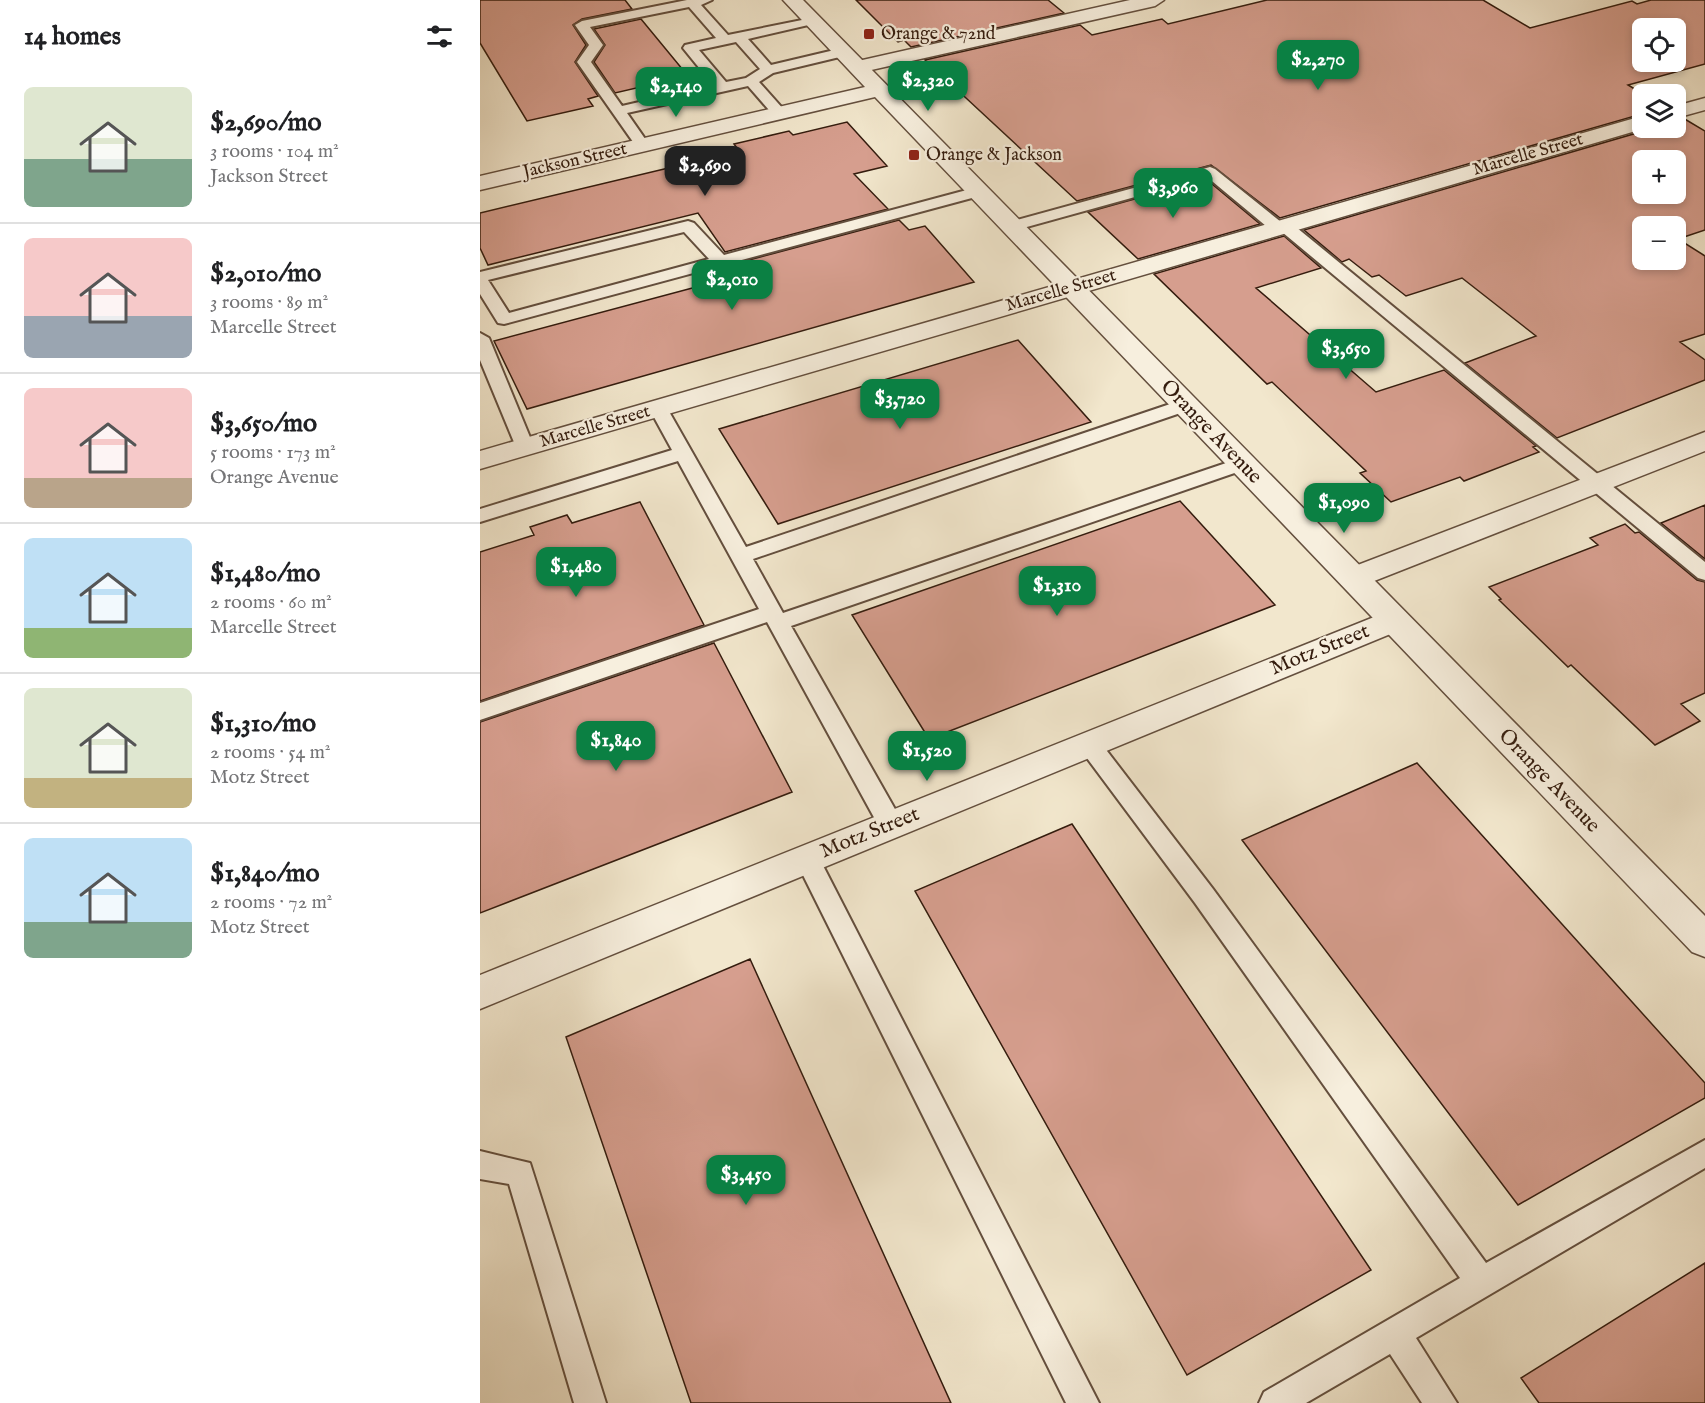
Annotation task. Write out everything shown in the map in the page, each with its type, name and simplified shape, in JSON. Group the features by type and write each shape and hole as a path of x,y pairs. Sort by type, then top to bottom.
{"street":[{"name":"Orange Avenue","path":"792,0 1705,941"},
{"path":"858,67 1155,0"},
{"name":"Jackson Street","path":"480,183 880,90"},
{"path":"1686,109 1705,104"},
{"name":"Marcelle Street","path":"480,460 1632,125"},
{"path":"1353,578 1705,441"},
{"name":"Motz Street","path":"480,992 1394,620"}],"lane":[{"path":"643,146 584,62 596,45 582,25 699,1 724,40"},
{"path":"723,88 690,48 812,20"},
{"path":"739,37 768,70"},
{"path":"618,111 751,81 768,70 843,52"},
{"path":"751,81 780,114"},
{"path":"1012,226 1210,172 1282,227 1705,573"},
{"path":"720,261 688,226 480,279 504,319 978,192"},
{"path":"482,349 525,447"},
{"path":"741,556 1185,405"},
{"path":"658,408 891,825"},
{"path":"480,516 683,453"},
{"path":"480,712 775,618 1242,464"},
{"path":"1089,744 1204,896 1482,1283"},
{"path":"807,859 1083,1403"},
{"path":"1275,1403 1705,1153"},
{"path":"480,1165 520,1173 590,1403"},
{"path":"1395,1334 1441,1403"}],"building":[{"path":"480,0 625,0 632,9 582,19 573,25 586,45 575,62 598,96 588,99 593,106 527,121 480,43"},
{"path":"856,0 1048,0 1064,13 911,47 904,40 898,42"},
{"path":"1267,0 1483,0 1530,28 1632,1 1637,4 1651,0 1705,0 1705,64 1686,69 1686,18 1632,18 1632,72 1676,72 1628,85 1632,87 1632,117 1280,218 1211,165 1077,201 925,60 1080,25 1092,35 1162,19 1168,24"},
{"path":"641,19 688,76 615,93 594,62 605,45 594,29"},
{"path":"1686,120 1705,131 1705,230 1686,236 1686,216 1632,216 1632,270 1686,270 1686,244 1705,256 1705,334 1680,342 1705,360 1705,380 1557,438 1465,363 1536,336 1462,278 1406,296 1379,275 1372,277 1349,259 1342,262 1304,230 1632,134 1632,138 1686,138"},
{"path":"847,122 887,166 854,174 888,209 725,252 698,213 488,265 480,248 480,213 681,165 679,162 737,148 734,144 789,131 793,135"},
{"path":"1206,179 1260,224 1138,259 1088,212"},
{"path":"899,220 909,230 925,226 974,282 527,409 494,341 741,275 734,264"},
{"path":"1284,236 1321,268 1256,288 1376,392 1444,370 1536,446 1533,447 1539,452 1464,481 1460,477 1391,502 1360,473 1366,471 1272,382 1267,384 1154,274"},
{"path":"1018,340 1091,422 778,524 719,429"},
{"path":"1180,501 1275,605 929,739 852,615"},
{"path":"640,502 704,625 480,701 480,552 534,535 530,527 567,515 572,523"},
{"path":"1705,505 1705,559 1661,523"},
{"path":"1625,524 1635,533 1639,532 1697,580 1705,582 1705,693 1681,704 1700,721 1655,745 1571,665 1568,667 1499,600 1501,599 1489,587 1598,545 1590,538"},
{"path":"714,643 792,792 480,913 480,722"},
{"path":"1417,763 1705,1083 1705,1098 1518,1205 1242,840"},
{"path":"1072,824 1371,1270 1187,1375 915,891"},
{"path":"750,959 951,1403 691,1403 566,1037"},
{"path":"1705,1263 1705,1403 1539,1403 1521,1378"}],"place":[{"name":"Orange & 72nd","path":"869,34"},
{"name":"Orange & Jackson","path":"914,155"}]}
